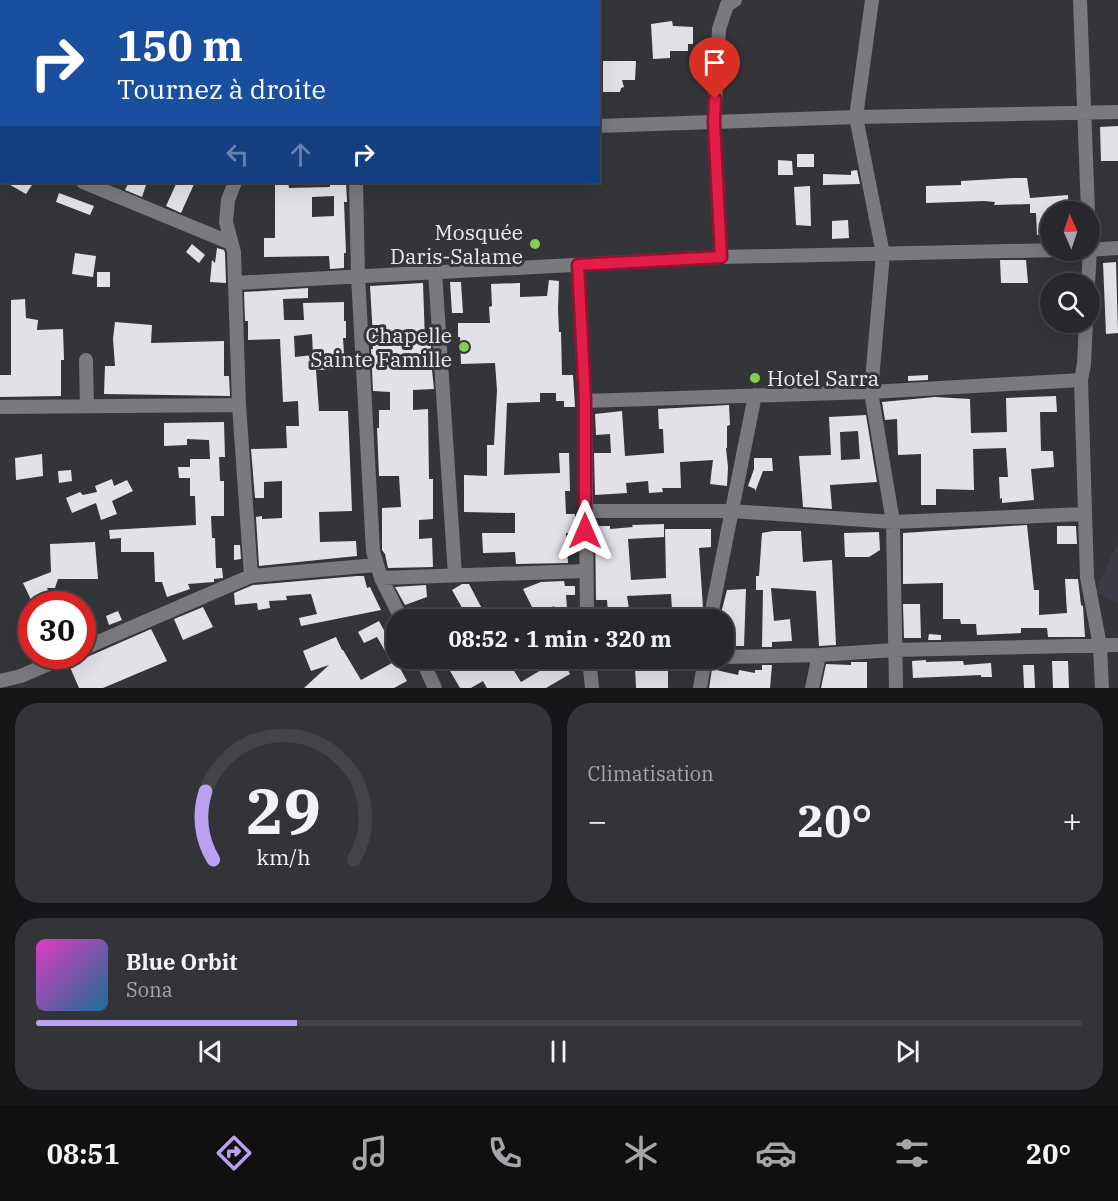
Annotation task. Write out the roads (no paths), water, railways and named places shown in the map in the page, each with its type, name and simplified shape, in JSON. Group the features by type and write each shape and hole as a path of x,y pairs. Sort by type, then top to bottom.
{"street":[{"path":"721,257 714,122 719,29 727,5 735,0"},
{"path":"872,0 856,117 884,254 871,392 893,522 896,688"},
{"path":"1080,0 1087,201"},
{"path":"600,126 856,117 1118,112"},
{"path":"88,183 231,243"},
{"path":"235,183 226,211 234,252 239,405 250,576"},
{"path":"357,183 358,276 372,540 378,571 397,609"},
{"path":"1100,249 1118,248"},
{"path":"235,283 721,257 1040,250"},
{"path":"578,265 585,400 587,609"},
{"path":"435,272 454,575"},
{"path":"1085,333 1081,380 1087,577 1100,646 1102,688"},
{"path":"86,360 87,406"},
{"path":"585,400 871,392 1081,380"},
{"path":"712,609 755,395"},
{"path":"0,407 239,405"},
{"path":"585,511 731,511 893,522 1085,514"},
{"path":"96,643 250,576 378,571 454,575 585,571"},
{"path":"734,657 819,655 894,650 1118,645"},
{"path":"812,688 819,655"},
{"path":"0,681 36,669"},
{"path":"426,669 435,688"},
{"path":"591,669 592,688"},
{"path":"700,688 703,669"}],"place":[{"name":"Mosquée Daris-Salame","path":"535,244"},
{"name":"Chapelle Sainte Famille","path":"464,347"},
{"name":"Hotel Sarra","path":"755,378"}]}
